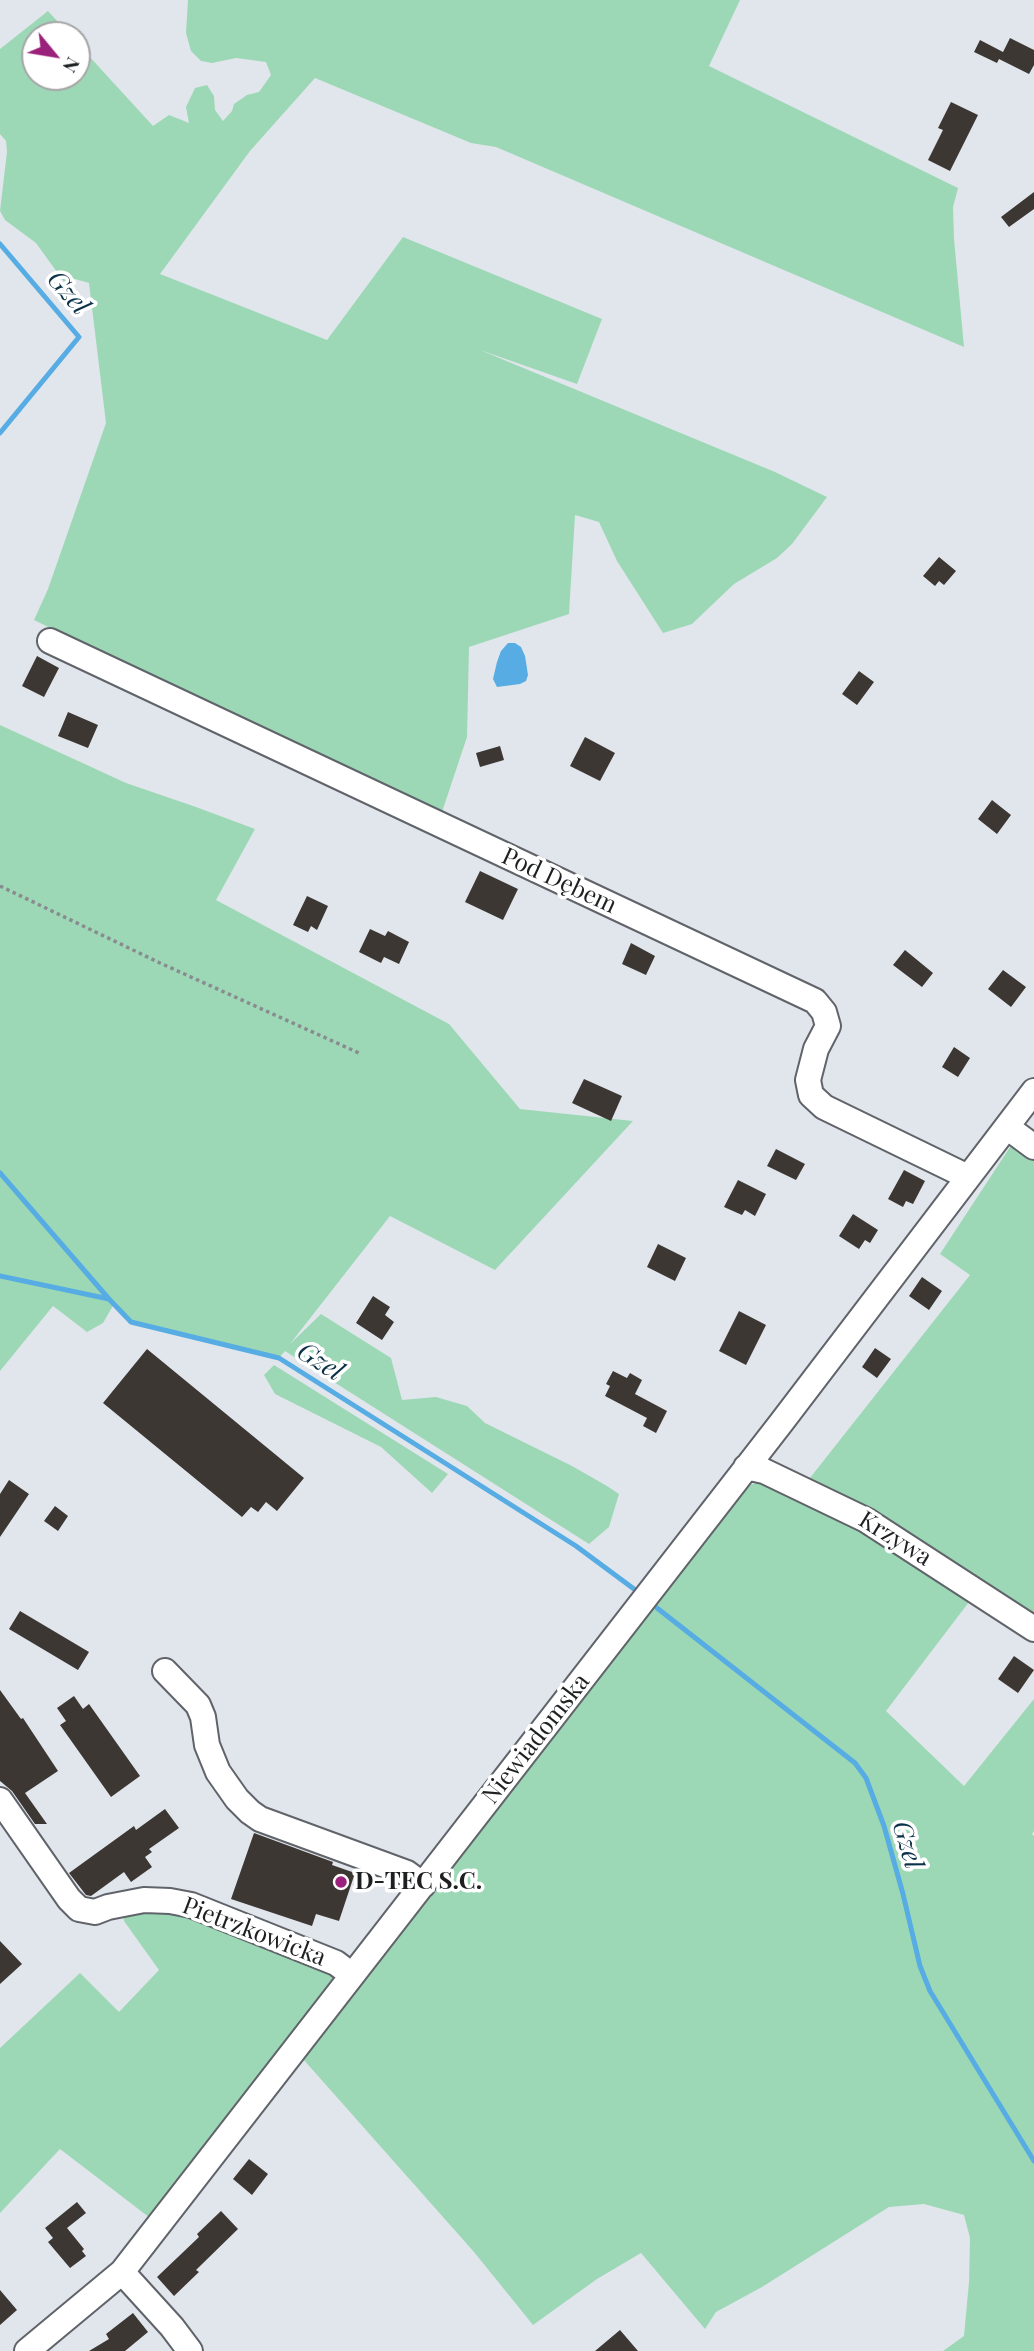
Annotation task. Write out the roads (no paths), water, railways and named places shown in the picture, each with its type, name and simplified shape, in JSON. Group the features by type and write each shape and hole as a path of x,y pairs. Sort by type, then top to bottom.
{"street":[{"name":"Pod Dębem","path":"50,641 815,1001 824,1012 828,1026 816,1049 808,1080 811,1095 824,1107 968,1177"},
{"path":"968,1177 1034,1091"},
{"path":"1007,1126 1034,1147"},
{"name":"Niewiadomska","path":"36,2344 122,2272 968,1177"},
{"name":"Krzywa","path":"746,1467 764,1471 805,1489 866,1520 1034,1629"},
{"path":"165,1671 198,1705 203,1717 207,1745 218,1772 250,1812 260,1819 407,1873 423,1885"},
{"name":"Pietrzkowicka","path":"0,1800 69,1899 79,1909 95,1912 144,1900 191,1905 336,1963 352,1975"},
{"path":"122,2272 190,2351"}],"water":[{"path":"508,643 521,647 528,675 526,681 520,684 497,687 493,679 497,662"}],"waterway":[{"name":"Gzel","path":"0,244 79,337 0,433"},
{"name":"Gzel","path":"0,1173 131,1322 279,1358 576,1546 634,1589"},
{"path":"0,1276 109,1299"},
{"name":"Gzel","path":"657,1608 855,1763 866,1778 884,1826 920,1966 930,1991 1034,2161"}],"place":[{"name":"D-TEC S.C.","path":"341,1882"}]}
